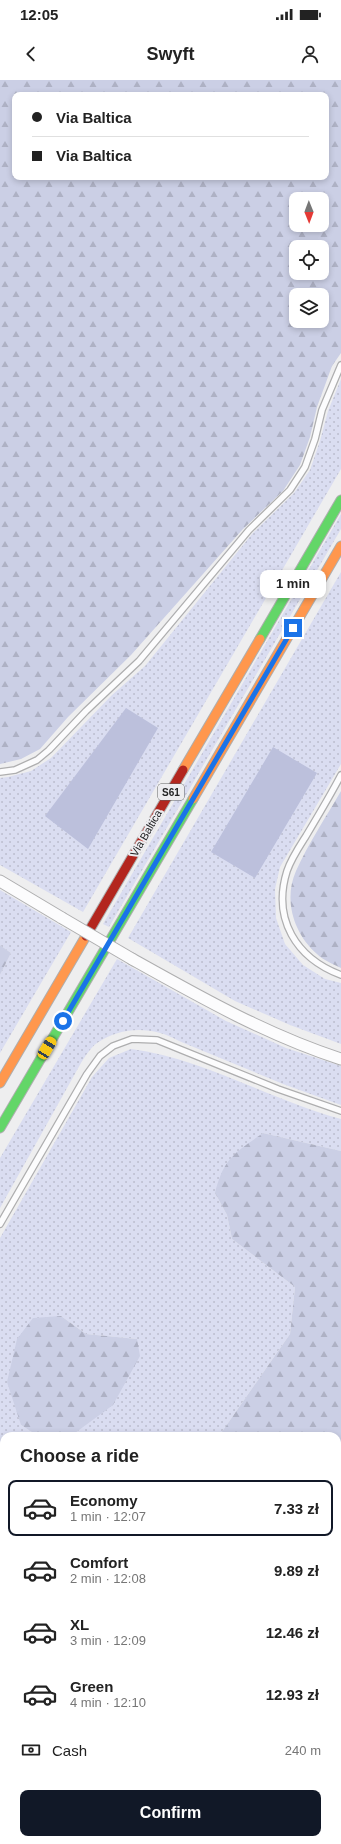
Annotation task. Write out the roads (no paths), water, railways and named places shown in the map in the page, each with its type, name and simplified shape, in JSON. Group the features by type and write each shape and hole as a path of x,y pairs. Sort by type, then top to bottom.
{"highway":[{"name":"Via Baltica","path":"0,1084 341,500"},
{"name":"S61","path":"0,1128 341,546"}],"street":[{"path":"0,881 132,959 227,1012 283,1038 341,1059"}],"lane":[{"path":"0,772 15,770 37,760 49,750 86,710 139,661 249,530 290,490 305,467 315,439 322,410 341,365"},
{"path":"341,775 287,871 283,910 289,932 300,949 319,965 341,975"},
{"path":"0,1224 95,1062 113,1046 132,1039 157,1040 278,1089 341,1111"}]}
